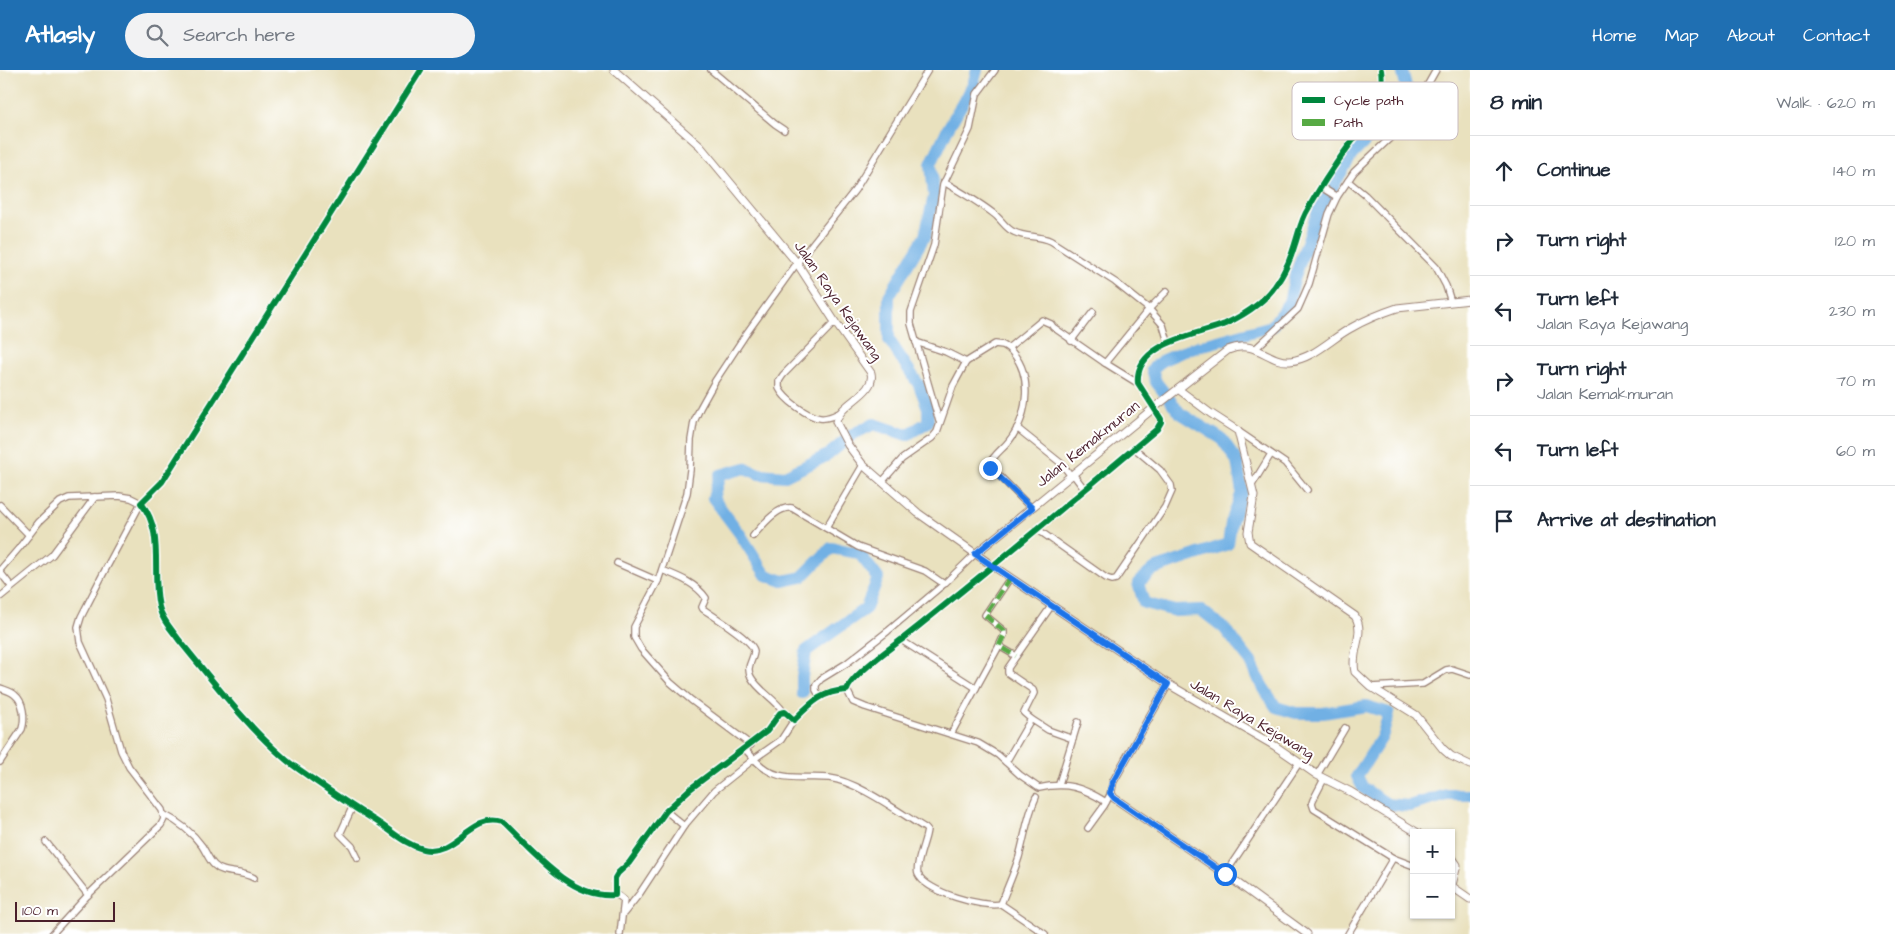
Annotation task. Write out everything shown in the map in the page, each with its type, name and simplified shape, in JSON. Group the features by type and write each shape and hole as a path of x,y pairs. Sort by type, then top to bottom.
{"street":[{"path":"254,878 246,873 230,872 214,866 201,844 178,821 164,814 129,766 120,750 106,698 80,642 78,626 102,574 141,503 166,475 421,70"},
{"name":"Jalan Raya Kejawang","path":"614,70 700,146 797,263 834,322 871,373 872,378 867,389 839,414 836,422 848,445 863,465 918,513 992,566 1168,684 1275,746 1317,775 1351,792 1411,829"},
{"path":"711,70 784,130"},
{"path":"928,70 855,190 797,263 715,381 700,408 694,422 691,440 687,493 662,570 634,627 634,637 641,649 670,682 748,749 753,759 767,772 787,778 828,778 853,784 926,828 917,873 924,881 952,896 971,902 988,906 1001,904 1045,934"},
{"path":"882,482 902,459 932,438 939,426 910,324 911,312 934,245 944,182 970,129 977,94 995,70"},
{"path":"1429,82 1436,70"},
{"path":"847,690 852,682 882,655 992,566 1160,425 1161,419 1139,384 1137,377 1146,359 1168,342 1226,324 1252,309 1267,297 1280,282 1289,263 1299,226 1355,140"},
{"path":"1255,349 1292,315 1301,304 1309,284 1335,196 1354,172 1388,140"},
{"path":"1348,181 1371,201 1436,267 1446,286 1451,302"},
{"path":"944,182 987,208 1012,231 1042,237 1115,282 1149,308 1163,325 1168,342"},
{"path":"1323,188 1335,196"},
{"path":"1106,363 1149,308 1167,291"},
{"name":"Jalan Kemakmuran","path":"976,554 1154,407 1228,350 1249,346 1288,362 1294,361 1314,352 1352,328 1387,311 1397,308 1470,300"},
{"path":"1071,341 1093,312"},
{"path":"1008,348 1042,320 1051,324 1071,341 1139,384"},
{"path":"834,322 783,374 779,381 779,388 788,400 810,415 828,418 839,414"},
{"path":"916,342 946,352 966,362"},
{"path":"939,421 953,386 966,362 995,344 1008,348 1021,365 1025,392 1024,411 1009,442 992,459 989,465 1032,508"},
{"path":"1178,389 1210,413 1285,463 1307,490"},
{"path":"1017,428 1062,464 1084,488"},
{"path":"1238,431 1254,496 1248,532 1250,544 1355,616 1360,630 1353,655 1355,672 1371,687 1416,715 1443,749 1451,756 1470,765"},
{"path":"1036,529 1106,578 1116,579 1164,507 1172,490 1171,485 1160,470 1134,448"},
{"path":"1252,485 1271,454"},
{"path":"826,528 863,465"},
{"path":"12,586 0,571 19,548 27,533 60,502 69,498 119,496 131,498 141,503 153,522 156,543 156,590 160,610 168,626 268,743 284,759 352,808 372,818 410,844 425,850 446,847 475,825 488,820 495,820 502,822 553,870 572,885 602,897 615,892"},
{"path":"0,598 12,586 52,556 95,497"},
{"path":"0,505 27,533"},
{"path":"753,536 780,510 787,507 792,508 858,546 925,571 944,584"},
{"path":"819,697 816,685 821,679 847,662 944,584 976,554"},
{"path":"617,563 656,580"},
{"path":"662,570 690,583 704,594 706,598 702,608 733,630 752,648 754,651 749,668 751,678 782,711 794,720"},
{"path":"951,734 999,646 1004,633 984,615 1010,578"},
{"path":"1052,605 1016,656 1008,672 1034,691 1024,713 1048,730 1073,739"},
{"path":"902,640 976,688"},
{"path":"999,646 1016,656"},
{"path":"1371,687 1423,684 1446,670 1452,669 1470,675"},
{"path":"1088,828 1106,802 1113,782 1168,684"},
{"path":"0,688 14,693 18,698 24,717 22,729 0,762"},
{"path":"624,914 640,893 682,824 714,791 753,759 781,740 794,720 819,697 830,692 847,690"},
{"path":"847,690 853,702 865,707 951,734 987,748 1039,788 1059,784 1081,788 1106,802"},
{"path":"620,934 624,914 624,900 615,892 615,878 618,873 629,863 668,813 690,789 748,749 767,731 782,711"},
{"path":"1006,762 1031,719"},
{"path":"1059,784 1078,722"},
{"path":"1317,775 1345,728"},
{"path":"1225,874 1299,763"},
{"path":"1324,779 1312,803 1314,809 1393,858 1410,864"},
{"path":"1110,793 1114,798 1225,874 1306,934"},
{"path":"1001,904 1020,856 1030,810 1036,797"},
{"path":"352,808 340,834 352,846 358,858"},
{"path":"668,813 682,824"},
{"path":"52,934 88,895 161,825 164,814"},
{"path":"46,842 88,895"},
{"path":"1348,934 1393,858"},
{"path":"1455,889 1470,899"}],"waterway":[{"path":"802,693 802,677 806,651 866,608 878,578 859,553 831,548 802,577 783,581 766,575 740,534 713,498 720,475 745,468 759,474 785,476 828,455 853,434 874,424 907,435 928,422 928,408 919,385 889,340 889,296 925,236 934,196 931,164 947,130 973,85 977,70"},
{"path":"1402,70 1405,82"},
{"path":"1366,140 1352,155 1318,211 1295,276 1289,302 1272,326 1189,349 1163,360 1152,369 1156,382 1180,413 1222,439 1237,461 1242,492 1231,523 1228,544 1154,569 1138,583 1144,603 1175,611 1201,610 1224,628 1251,662 1261,684 1276,707 1296,713 1323,713 1366,706 1389,713 1382,737 1357,776 1363,788 1387,804 1409,806 1447,795 1470,795"}],"marked path":[{"path":"1010,578 985,615 1004,631 999,646 1016,656"}],"cycle path":[{"path":"421,70 162,482 141,503 153,527 157,594 160,612 179,640 229,701 286,760 403,840 416,847 434,850 444,847 481,823 491,821 502,822 553,871 583,890 599,894 615,895 615,878 618,873 629,863 666,811 690,789 767,731 780,713 785,712 794,720 812,703 824,695 847,690 856,677 873,662 1000,560 1157,429 1161,419 1138,383 1140,369 1146,358 1170,342 1233,320 1246,313 1271,292 1285,270 1300,226 1315,196 1353,140"},
{"path":"1381,70 1381,82"}],"route":[{"path":"990,468 1032,508 975,554 1168,684 1113,782 1110,793 1114,798 1225,874"}]}
